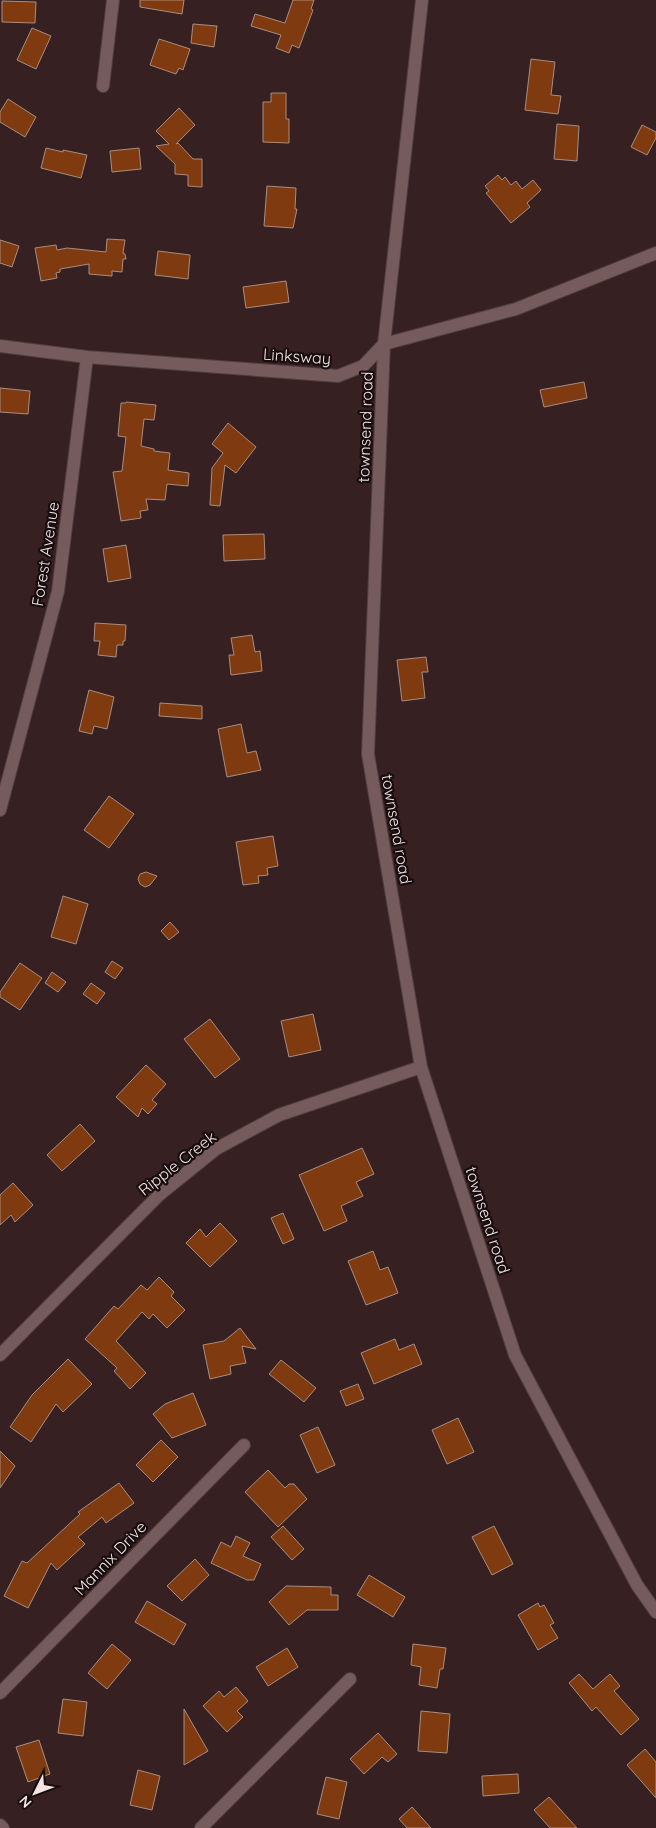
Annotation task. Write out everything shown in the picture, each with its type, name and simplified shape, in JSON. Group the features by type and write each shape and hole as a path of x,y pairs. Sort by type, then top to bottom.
{"street":[{"path":"103,86 113,0"},
{"name":"townsend road","path":"422,0 384,344 368,754 421,1067 515,1355 637,1585 656,1612"},
{"path":"384,344 516,309 656,253"},
{"name":"Linksway","path":"0,346 87,357 338,376 363,366 384,344"},
{"name":"Forest Avenue","path":"0,810 58,591 87,357"},
{"name":"Ripple Creek","path":"0,1355 159,1194 216,1149 279,1115 421,1067"},
{"name":"Mannix Drive","path":"0,1693 244,1445"},
{"path":"201,1828 350,1679"},
{"path":"0,1825 3,1828"}],"building":[{"path":"140,0 184,0 182,14 140,7"},
{"path":"293,0 314,0 311,9 313,10 299,48 292,45 289,53 276,48 281,35 251,26 255,14 285,23"},
{"path":"2,1 36,2 35,23 2,22"},
{"path":"193,24 217,26 214,47 191,43"},
{"path":"32,28 51,36 36,69 17,60"},
{"path":"159,39 190,49 183,70 179,68 176,74 150,65"},
{"path":"531,59 555,62 551,95 561,96 558,114 525,110"},
{"path":"271,93 286,93 286,119 289,119 289,143 263,142 263,102 271,102"},
{"path":"8,99 36,117 25,137 0,122 0,112"},
{"path":"179,108 195,125 176,144 178,143 193,159 202,159 202,187 188,186 188,175 175,174 175,164 156,146 169,144 156,131"},
{"path":"557,124 579,126 577,161 554,159"},
{"path":"642,125 656,132 656,138 647,155 631,147"},
{"path":"46,148 87,155 81,178 41,168"},
{"path":"139,148 141,169 112,172 110,151"},
{"path":"498,175 502,180 505,177 511,185 516,181 522,189 533,180 541,190 527,203 530,207 511,223 486,193 489,191 485,186"},
{"path":"267,186 296,188 295,209 297,209 293,228 264,226"},
{"path":"107,239 125,240 123,253 126,259 123,259 122,272 112,271 112,276 89,274 89,264 60,269 60,272 56,273 57,278 41,281 35,248 56,245 57,250 67,248 106,252"},
{"path":"0,240 19,246 12,267 0,263"},
{"path":"158,251 190,255 188,279 155,275"},
{"path":"286,281 289,302 246,308 243,287"},
{"path":"584,382 587,398 544,407 540,390"},
{"path":"0,388 30,391 28,414 0,412"},
{"path":"121,403 156,405 154,420 144,419 141,446 154,449 154,451 170,453 168,470 189,473 188,486 167,484 165,500 146,499 148,510 140,511 141,518 121,521 113,472 122,471 126,437 118,436"},
{"path":"228,423 256,447 236,473 225,465 220,506 210,505 212,468 223,453 212,444"},
{"path":"264,534 265,559 224,561 223,535"},
{"path":"126,545 131,578 108,582 103,549"},
{"path":"95,623 126,625 125,641 123,641 123,645 117,645 116,657 98,655 100,641 94,641"},
{"path":"252,635 255,652 260,651 262,671 231,675 229,655 234,655 231,638"},
{"path":"426,657 428,672 422,672 425,698 402,701 397,660"},
{"path":"89,690 114,697 107,729 94,726 92,734 79,731"},
{"path":"160,703 202,706 202,719 159,716"},
{"path":"241,724 247,753 256,751 261,770 227,777 218,729"},
{"path":"109,796 134,814 109,848 84,830"},
{"path":"273,836 278,866 267,868 268,875 258,876 259,883 243,885 236,842"},
{"path":"146,872 157,876 150,885 145,887 140,884 138,879 140,874"},
{"path":"63,896 88,904 76,944 51,937"},
{"path":"170,922 179,932 169,940 161,931"},
{"path":"112,961 123,968 115,979 105,972"},
{"path":"20,963 42,978 20,1010 0,997 0,992"},
{"path":"52,972 66,982 58,992 45,983"},
{"path":"91,983 105,993 97,1004 83,994"},
{"path":"313,1014 321,1050 289,1057 281,1021"},
{"path":"210,1019 240,1059 215,1078 184,1039"},
{"path":"146,1065 166,1084 152,1100 157,1104 148,1114 142,1108 138,1117 116,1097"},
{"path":"80,1124 95,1141 62,1171 47,1155"},
{"path":"362,1148 374,1174 356,1182 363,1196 341,1206 347,1221 324,1231 299,1175"},
{"path":"13,1183 33,1205 15,1222 11,1215 0,1225 0,1195"},
{"path":"283,1213 294,1239 283,1244 271,1218"},
{"path":"220,1223 237,1241 210,1267 186,1243 200,1229 206,1237"},
{"path":"373,1251 380,1270 388,1267 398,1293 366,1305 348,1261"},
{"path":"159,1277 174,1292 171,1296 185,1310 167,1328 153,1314 149,1319 142,1312 116,1341 146,1373 130,1389 114,1371 117,1368 85,1339 114,1306 118,1309 141,1285 147,1290"},
{"path":"240,1328 256,1349 242,1346 246,1363 230,1366 231,1374 210,1379 203,1345 224,1341"},
{"path":"395,1339 399,1350 414,1344 422,1364 374,1384 361,1353"},
{"path":"68,1359 92,1384 63,1412 56,1404 31,1442 10,1427 32,1395"},
{"path":"281,1360 316,1388 304,1402 269,1374"},
{"path":"358,1384 364,1399 346,1406 340,1391"},
{"path":"193,1393 206,1425 172,1438 153,1414 165,1404"},
{"path":"458,1418 474,1452 447,1464 432,1430"},
{"path":"318,1427 335,1465 317,1473 300,1435"},
{"path":"161,1440 178,1457 153,1482 136,1465"},
{"path":"0,1451 15,1466 0,1488"},
{"path":"268,1470 285,1488 289,1484 294,1484 307,1499 278,1527 245,1492"},
{"path":"119,1483 134,1503 106,1523 102,1517 78,1537 85,1544 57,1570 51,1563 28,1608 4,1596 22,1561 27,1563 80,1514 78,1512"},
{"path":"283,1526 304,1549 292,1560 271,1537"},
{"path":"494,1526 513,1564 492,1575 472,1537"},
{"path":"236,1536 250,1543 243,1556 261,1564 254,1580 247,1580 211,1563 221,1542 231,1547"},
{"path":"195,1559 209,1575 182,1601 167,1586"},
{"path":"369,1575 405,1597 393,1617 357,1595"},
{"path":"286,1586 331,1587 331,1595 338,1595 338,1610 307,1610 289,1625 269,1602"},
{"path":"147,1601 186,1624 174,1645 135,1622"},
{"path":"538,1603 540,1607 544,1605 554,1623 550,1625 558,1638 538,1650 518,1615"},
{"path":"112,1644 131,1660 107,1689 88,1673"},
{"path":"413,1644 446,1648 443,1669 440,1669 437,1688 419,1685 421,1667 411,1665"},
{"path":"287,1648 298,1667 268,1686 256,1667"},
{"path":"579,1674 593,1689 610,1674 620,1686 614,1691 639,1719 621,1735 596,1707 592,1711 569,1683"},
{"path":"236,1687 248,1701 237,1711 243,1717 227,1732 203,1706 219,1691 224,1697"},
{"path":"63,1699 87,1702 83,1736 58,1733"},
{"path":"184,1709 208,1751 184,1765"},
{"path":"421,1711 450,1714 447,1753 418,1751"},
{"path":"378,1733 397,1754 388,1762 382,1757 364,1774 350,1759"},
{"path":"39,1740 50,1774 28,1782 16,1747"},
{"path":"645,1749 656,1762 656,1798 627,1765"},
{"path":"138,1770 160,1776 152,1810 130,1805"},
{"path":"518,1774 519,1793 483,1796 482,1776"},
{"path":"326,1777 347,1782 339,1819 317,1814"},
{"path":"549,1797 577,1828 550,1828 534,1810"},
{"path":"412,1807 431,1828 407,1828 399,1819"}]}
